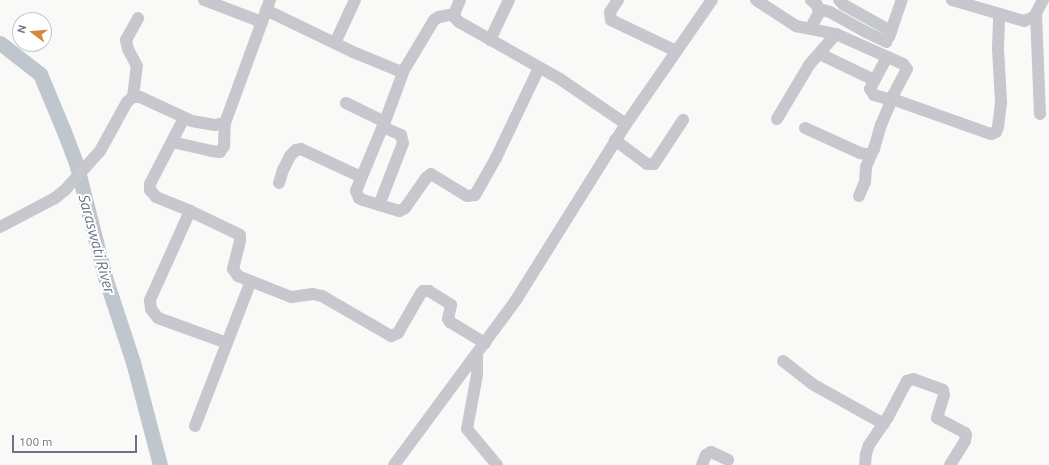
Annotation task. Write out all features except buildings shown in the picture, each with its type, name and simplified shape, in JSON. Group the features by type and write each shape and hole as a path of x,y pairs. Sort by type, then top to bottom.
{"street":[{"path":"204,0 262,22"},
{"path":"335,44 355,0"},
{"path":"460,0 454,14 458,22 540,68 626,124"},
{"path":"490,40 509,0"},
{"path":"618,0 610,12 611,20 676,51"},
{"path":"394,465 486,343 516,300 615,140 712,0"},
{"path":"756,0 796,26 836,34 903,64 907,69 892,99 866,167 865,182 859,196"},
{"path":"839,0 889,36"},
{"path":"902,0 889,36 885,56 870,87 870,92 988,134 993,134 996,132 1000,121 1001,102 998,48 999,14"},
{"path":"952,0 1024,21 1032,19 1043,0"},
{"path":"810,29 819,12 815,4"},
{"path":"815,4 864,31 889,36"},
{"path":"172,142 220,152 224,146 225,123 268,5 335,44 395,71 404,70"},
{"path":"454,14 439,16 434,20 404,70 384,124 357,186 357,194 363,200 396,210 403,210 431,174 467,196 473,196 496,158 540,68"},
{"path":"1036,14 1040,114"},
{"path":"133,97 137,66 128,49 126,40 138,18"},
{"path":"777,119 809,65 836,34"},
{"path":"820,54 874,80"},
{"path":"0,227 55,198 65,190 92,161 104,144 127,102 133,97 140,97 184,118 215,125 225,123"},
{"path":"346,103 401,135 403,143 379,205"},
{"path":"184,118 150,184 150,190 156,197 190,211 240,235 240,242 233,268 238,276 291,297 313,294 322,296 391,336 398,333 421,293 423,291 429,291 450,305 448,319 450,322 486,343"},
{"path":"615,140 647,164 654,164 683,120"},
{"path":"805,128 860,153 866,155 872,153"},
{"path":"279,183 283,170 290,156 296,150 301,149 361,177"},
{"path":"190,211 150,300 151,309 158,318 227,343"},
{"path":"195,426 251,281"},
{"path":"477,354 477,375 467,429 497,465"},
{"path":"784,361 814,385 884,424"},
{"path":"865,465 867,450 884,424 907,380 910,379 941,388 945,392 937,418 965,432 965,441 950,465"},
{"path":"702,465 706,455 711,452 728,460"}],"waterway":[{"name":"Saraswati River","path":"0,43 40,74 76,163 105,277 133,362 160,465"}]}
